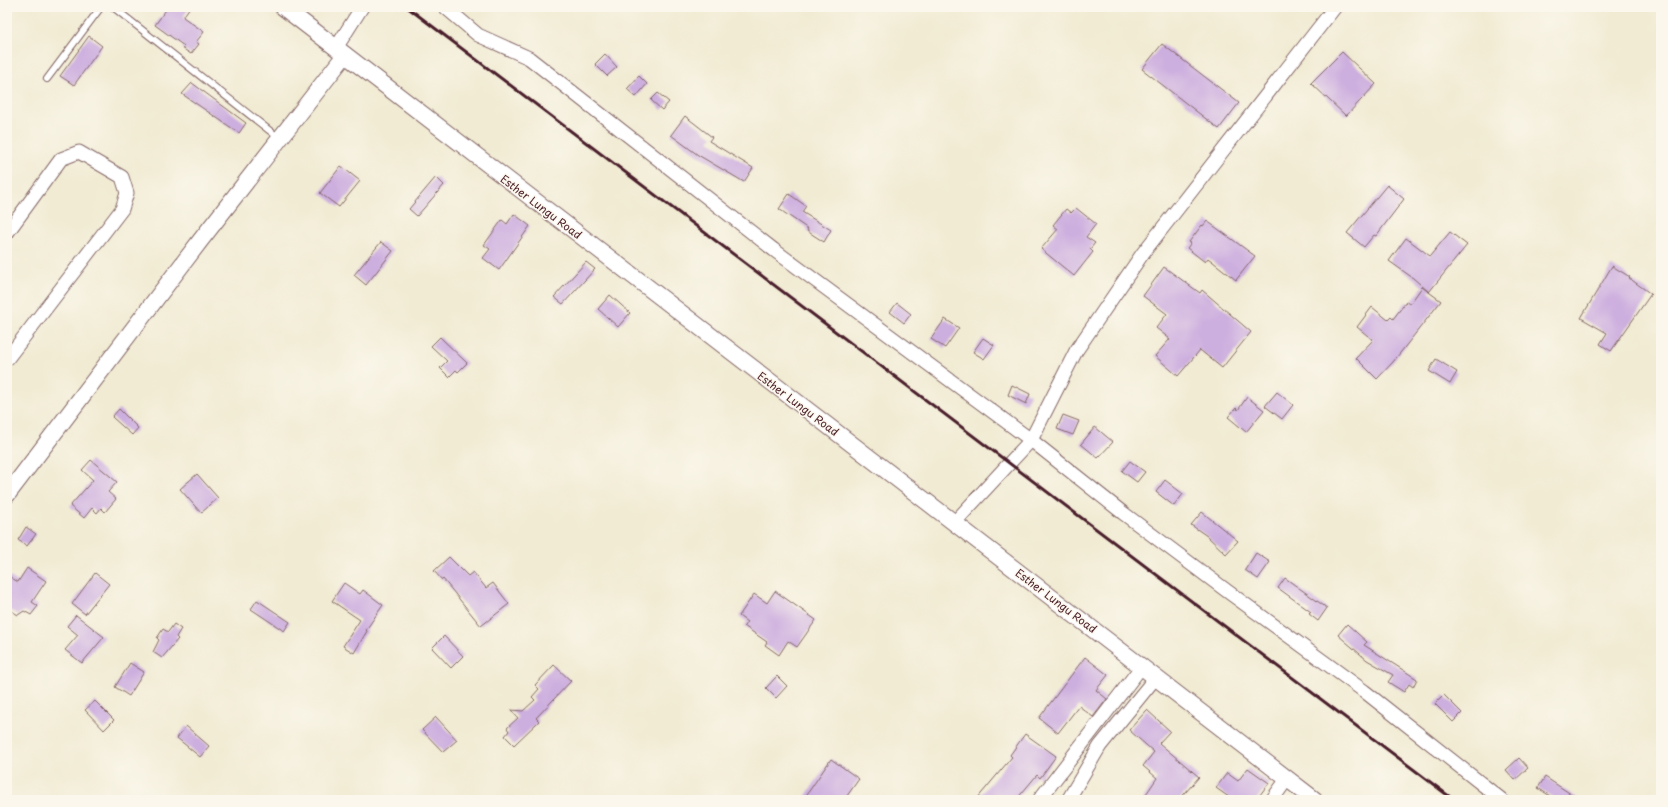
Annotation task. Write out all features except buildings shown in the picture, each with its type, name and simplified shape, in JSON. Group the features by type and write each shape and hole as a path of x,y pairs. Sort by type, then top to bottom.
{"street":[{"name":"Esther Lungu Road","path":"283,7 1315,800"},
{"path":"7,495 200,241 281,139 340,52 362,7"},
{"path":"446,7 478,35 529,58 774,250 1031,440 1129,518 1364,692 1502,800"},
{"path":"954,523 1031,440 1076,351 1143,252 1335,7"},
{"path":"7,233 61,159 79,152 122,177 127,193 122,208 7,359"},
{"path":"1039,800 1142,666"},
{"path":"1068,800 1100,746 1156,677"},
{"path":"1272,800 1287,779"}],"lane":[{"path":"47,80 101,7"},
{"path":"113,7 281,139"}],"railway":[{"path":"407,7 1454,800"}]}
